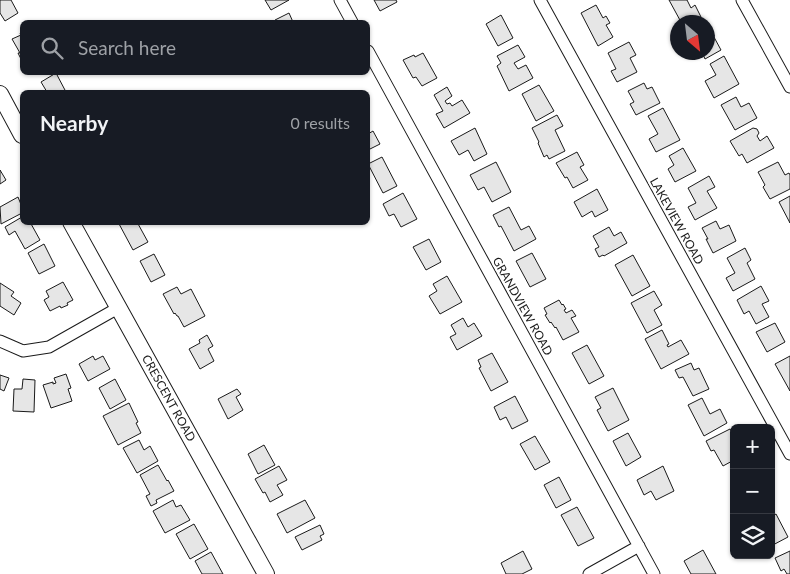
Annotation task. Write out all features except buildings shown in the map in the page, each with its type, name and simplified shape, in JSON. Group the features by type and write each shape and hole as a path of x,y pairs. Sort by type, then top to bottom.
{"street":[{"path":"340,0 351,20"},
{"name":"LAKEVIEW ROAD","path":"540,0 790,454"},
{"path":"742,0 790,87"},
{"name":"GRANDVIEW ROAD","path":"370,55 654,574"},
{"path":"0,94 20,131"},
{"name":"CRESCENT ROAD","path":"73,225 266,574"},
{"path":"0,341 23,351 49,347 118,308"},
{"path":"589,574 639,546"}]}
